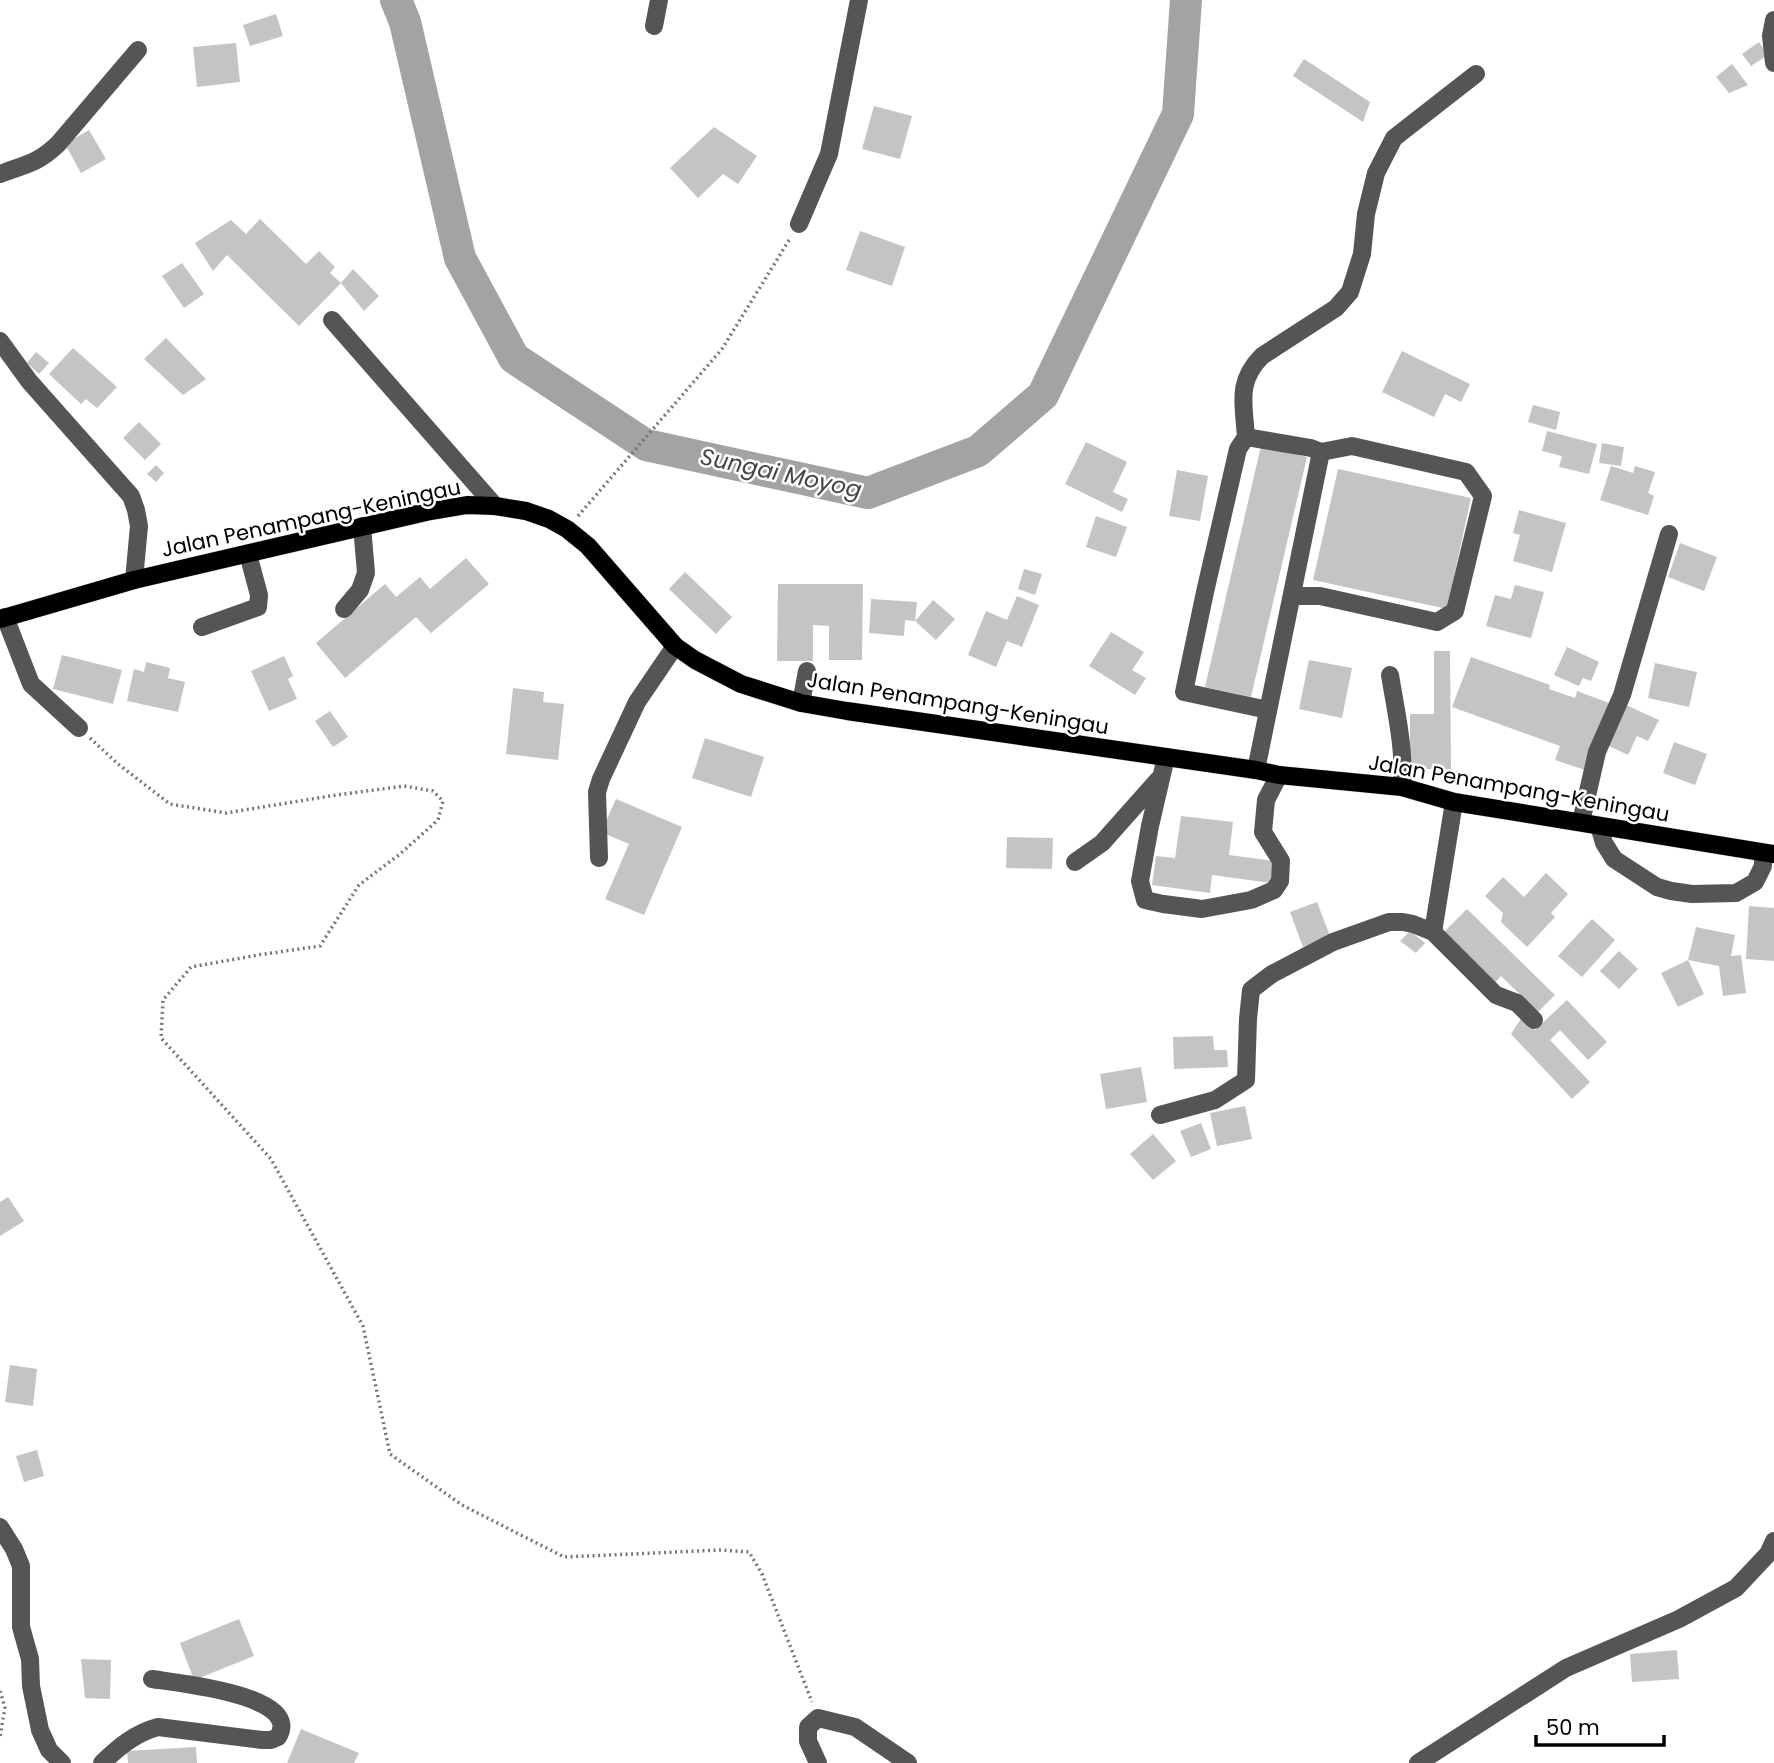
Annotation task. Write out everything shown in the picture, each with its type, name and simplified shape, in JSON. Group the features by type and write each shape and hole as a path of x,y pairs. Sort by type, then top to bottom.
{"main road":[{"name":"Jalan Penampang-Keningau","path":"2,618 134,580 362,526 467,505 495,506 526,511 567,529 588,546 675,646 695,660 741,684 801,703 1279,775 1402,788 1454,802 1769,853"}],"street":[{"path":"654,26 659,0"},
{"path":"799,224 829,154 859,0"},
{"path":"1774,19 1771,36 1774,63"},
{"path":"0,174 44,157 138,50"},
{"path":"1268,710 1184,692 1238,449 1246,437 1243,387 1253,365 1262,356 1336,308 1350,292 1362,254 1366,214 1376,173 1394,138 1476,74"},
{"path":"332,320 495,506"},
{"path":"0,341 29,381 131,496 139,526 134,580"},
{"path":"1246,437 1321,452 1352,446 1466,472 1483,496 1455,611 1437,622 1320,596 1293,596"},
{"path":"1256,770 1321,452"},
{"path":"344,609 360,590 366,573 362,526"},
{"path":"1669,534 1622,695 1597,752 1590,824 1614,859 1657,887 1671,891 1692,894 1736,893 1755,882 1769,853"},
{"path":"202,627 258,607 259,595 248,554"},
{"path":"2,618 31,684 79,728"},
{"path":"599,858 597,792 601,779 637,702 675,646"},
{"path":"801,703 807,671"},
{"path":"1390,675 1404,768 1402,788"},
{"path":"1166,757 1140,881 1145,900 1163,904 1202,909 1251,900 1274,890 1280,881 1281,861 1263,832 1266,800 1279,775"},
{"path":"1075,862 1102,843 1160,777"},
{"path":"1433,932 1454,802"},
{"path":"1160,1115 1215,1100 1246,1080 1251,990 1272,974 1333,942 1388,922 1413,924 1433,932 1496,995 1517,1003 1534,1020"},
{"path":"0,1527 21,1566 21,1627 30,1659 40,1730 49,1750 62,1763"},
{"path":"1418,1763 1566,1668 1679,1619 1736,1588 1768,1554 1774,1541"},
{"path":"102,1763 122,1743 158,1727 262,1740 278,1737 283,1730 282,1720 268,1706 225,1691 152,1679"},
{"path":"818,1763 808,1741 808,1727 818,1717 855,1727 908,1763"}],"path":[{"path":"567,529 722,349 799,224"},
{"path":"79,728 118,764 170,803 226,813 404,786 433,791 443,801 438,820 359,886 320,946 191,967 163,1000 161,1038 271,1159 362,1326 390,1454 461,1505 564,1557 721,1550 749,1552 762,1574 818,1717"},
{"path":"0,1691 5,1707 0,1737"}],"building":[{"path":"276,14 283,36 250,46 243,25"},
{"path":"1759,42 1768,55 1751,66 1742,54"},
{"path":"236,43 240,82 197,87 193,47"},
{"path":"1304,59 1370,102 1363,122 1293,76"},
{"path":"1732,64 1748,85 1729,93 1716,77"},
{"path":"874,106 912,116 900,159 862,149"},
{"path":"714,127 757,156 738,184 723,174 698,198 670,168"},
{"path":"89,130 106,159 81,173 65,144"},
{"path":"260,219 306,264 319,251 335,267 330,273 341,283 299,326 227,255 213,271 195,243 231,220 246,234"},
{"path":"860,231 905,247 892,286 846,270"},
{"path":"182,263 204,294 184,308 162,276"},
{"path":"353,269 379,296 364,311 341,283"},
{"path":"166,338 206,379 183,395 144,359"},
{"path":"73,348 117,387 97,408 86,399 81,404 49,374"},
{"path":"1402,351 1470,384 1461,402 1445,394 1434,417 1382,392"},
{"path":"36,352 49,363 39,374 27,363"},
{"path":"1533,405 1560,412 1556,430 1528,422"},
{"path":"139,422 161,444 145,460 123,438"},
{"path":"1547,431 1597,444 1589,474 1559,467 1562,456 1542,451"},
{"path":"1086,442 1127,462 1113,492 1128,499 1122,512 1065,484"},
{"path":"1602,443 1624,447 1621,466 1599,463"},
{"path":"1261,446 1307,457 1251,697 1205,687"},
{"path":"156,465 164,473 156,482 147,474"},
{"path":"1611,466 1633,473 1635,466 1655,472 1648,493 1654,496 1648,515 1600,500"},
{"path":"1338,469 1471,498 1447,609 1313,580"},
{"path":"1177,470 1208,476 1200,521 1169,516"},
{"path":"1519,510 1566,523 1552,572 1513,561 1520,535 1513,533"},
{"path":"1096,516 1127,527 1116,557 1086,547"},
{"path":"1680,543 1717,557 1704,591 1668,577"},
{"path":"466,558 489,584 431,633 416,617 345,678 316,643 385,584 396,597 420,577 430,589"},
{"path":"1024,569 1042,574 1035,595 1018,589"},
{"path":"685,572 732,617 716,634 669,589"},
{"path":"778,584 863,584 862,660 829,660 829,626 813,625 813,661 777,661"},
{"path":"1515,585 1544,592 1531,638 1486,626 1495,595 1511,599"},
{"path":"1017,596 1039,605 1022,647 1007,641 996,667 968,655 986,611 1007,620"},
{"path":"871,599 917,602 915,621 905,620 904,636 869,633"},
{"path":"933,600 955,619 936,640 915,621"},
{"path":"1111,632 1144,652 1132,670 1146,678 1135,695 1089,666"},
{"path":"1567,647 1599,662 1591,681 1583,678 1579,686 1554,675"},
{"path":"1434,651 1450,651 1451,769 1410,769 1410,714 1434,714"},
{"path":"62,655 122,670 113,704 53,689"},
{"path":"284,656 293,676 288,679 297,699 269,711 251,671"},
{"path":"1471,657 1550,685 1549,689 1575,698 1577,691 1609,703 1585,770 1555,760 1560,746 1452,707"},
{"path":"1309,660 1352,668 1342,718 1299,709"},
{"path":"146,662 170,668 168,678 185,682 178,712 127,701 134,669 144,672"},
{"path":"1655,663 1697,672 1689,707 1648,698"},
{"path":"513,688 544,692 543,702 564,704 558,760 506,754"},
{"path":"1626,705 1659,720 1648,741 1637,736 1628,755 1607,745"},
{"path":"330,711 348,737 333,747 315,721"},
{"path":"705,738 764,757 751,797 692,778"},
{"path":"1674,742 1707,754 1695,785 1663,773"},
{"path":"616,799 682,827 644,915 605,899 629,844 601,832"},
{"path":"1181,816 1233,822 1229,855 1273,861 1271,883 1212,875 1210,893 1152,885 1156,856 1175,858"},
{"path":"1007,837 1053,838 1052,869 1006,868"},
{"path":"1546,873 1568,894 1551,913 1555,917 1527,947 1501,922 1503,913 1485,896 1503,877 1524,897"},
{"path":"1317,902 1330,936 1303,947 1290,912"},
{"path":"1749,906 1774,908 1774,961 1746,959"},
{"path":"1467,909 1555,995 1538,1012 1501,976 1494,984 1442,934"},
{"path":"1592,919 1615,940 1582,977 1558,956"},
{"path":"1696,927 1735,935 1731,956 1741,955 1746,993 1723,996 1719,966 1688,960"},
{"path":"1410,931 1425,943 1416,953 1400,941"},
{"path":"1619,951 1638,969 1619,989 1600,971"},
{"path":"1688,960 1704,994 1678,1007 1661,973"},
{"path":"1567,1000 1607,1042 1588,1060 1560,1030 1550,1040 1590,1082 1572,1099 1511,1034 1522,1017 1535,1030"},
{"path":"1213,1036 1214,1050 1227,1050 1228,1067 1174,1069 1173,1037"},
{"path":"1141,1067 1147,1102 1106,1109 1100,1074"},
{"path":"1245,1106 1252,1139 1217,1146 1210,1113"},
{"path":"1201,1123 1211,1149 1191,1157 1180,1131"},
{"path":"1153,1134 1176,1161 1153,1180 1130,1154"},
{"path":"8,1197 24,1221 0,1236 0,1202"},
{"path":"10,1365 37,1369 33,1406 5,1402"},
{"path":"37,1450 44,1476 24,1482 16,1456"},
{"path":"239,1619 254,1656 194,1680 180,1643"},
{"path":"1677,1650 1679,1679 1632,1682 1630,1654"},
{"path":"81,1659 111,1660 110,1699 85,1698"},
{"path":"301,1729 359,1753 354,1763 287,1763"},
{"path":"196,1747 197,1763 128,1763 127,1751"}],"waterway":[{"name":"Sungai Moyog","path":"396,0 405,22 460,258 514,358 646,445 868,493 978,451 1043,395 1178,114 1186,0"}]}
